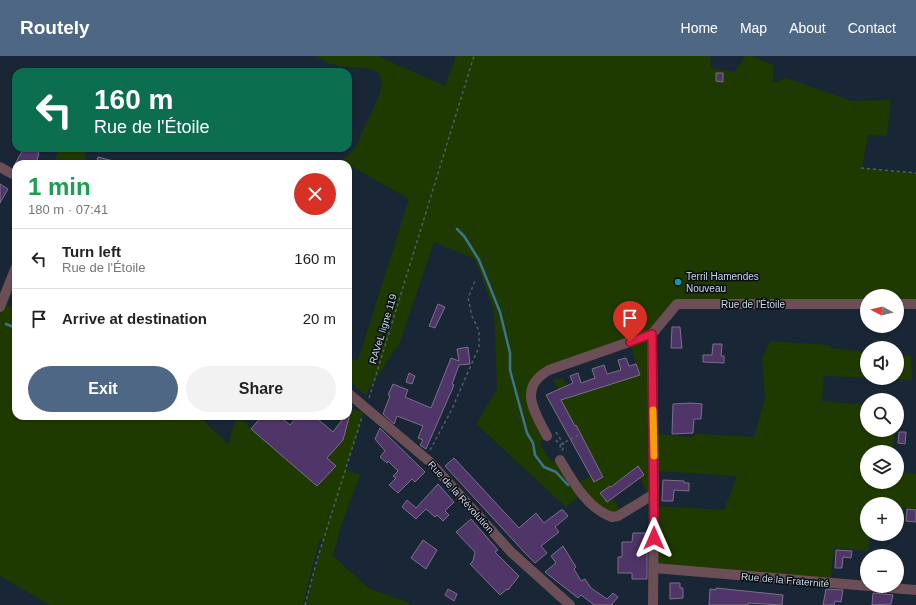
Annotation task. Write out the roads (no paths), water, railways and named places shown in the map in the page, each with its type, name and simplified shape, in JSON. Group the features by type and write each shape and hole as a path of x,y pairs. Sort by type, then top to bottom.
{"street":[{"path":"0,167 12,174"},
{"path":"0,307 12,277"},
{"name":"Rue de l'Étoile","path":"551,433 531,402 531,387 541,374 652,334 678,304 860,304"},
{"path":"904,304 916,304"},
{"path":"652,334 654,494 653,605"},
{"name":"Rue de la Révolution","path":"352,397 425,458 510,552 570,605"},
{"path":"561,456 585,498 598,510 612,517 618,516 654,494"},
{"name":"Rue de la Fraternité","path":"654,568 916,590"}],"waterway":[{"path":"457,229 464,236 479,260 500,312 510,353 510,370 527,433 533,443 535,455 544,467 556,472 568,485"},
{"path":"6,324 12,326"}],"place":[{"name":"Terril Hamendes Nouveau","path":"678,282"}]}
